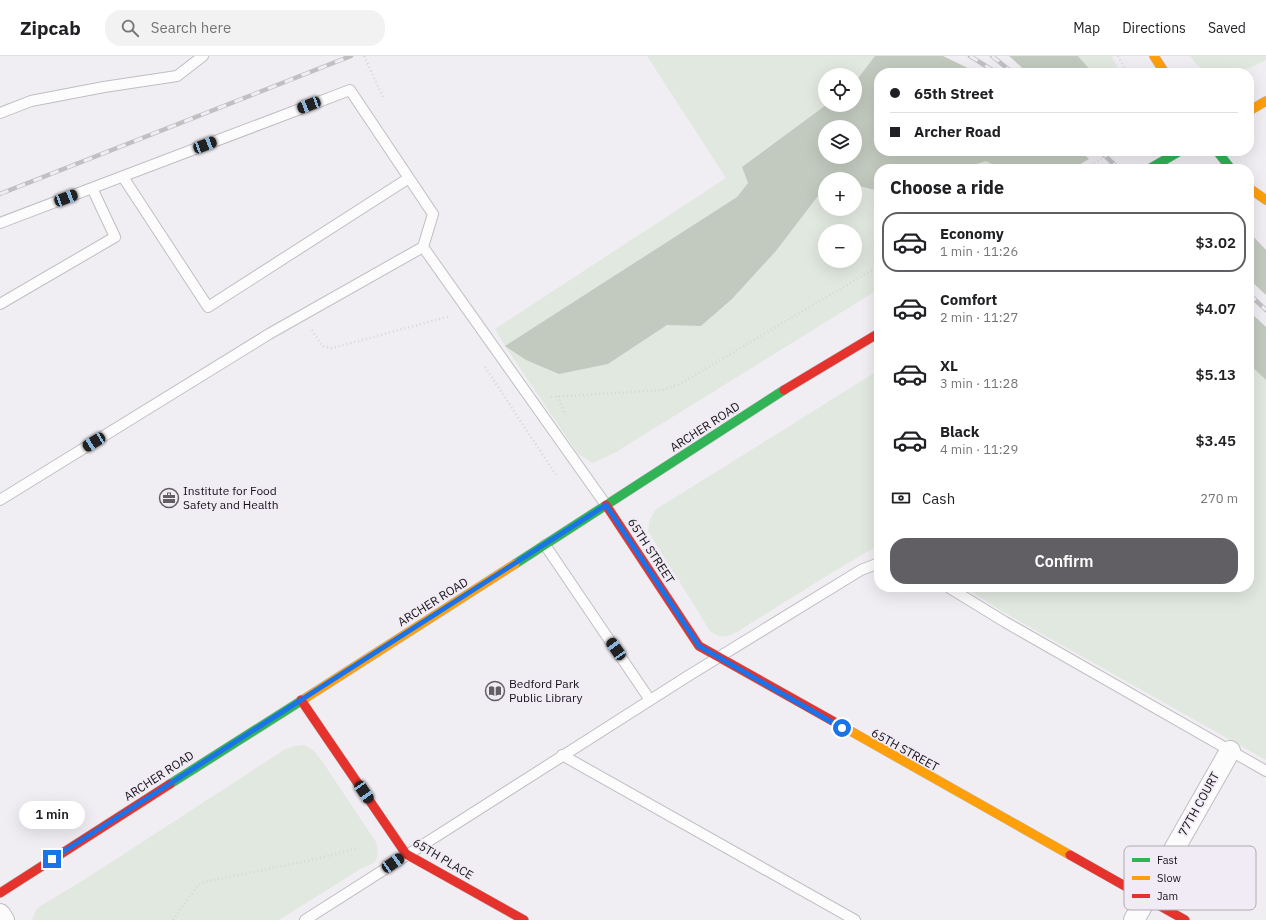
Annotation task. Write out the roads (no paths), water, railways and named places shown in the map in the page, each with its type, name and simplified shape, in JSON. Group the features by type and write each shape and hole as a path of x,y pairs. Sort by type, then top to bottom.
{"main road":[{"path":"1154,56 1161,68"},
{"path":"1254,108 1266,101"},
{"path":"1158,164 1171,156"},
{"path":"1221,156 1227,164"},
{"path":"1254,192 1266,200"},
{"name":"ARCHER ROAD","path":"0,893 801,379 874,336"},
{"name":"65TH STREET","path":"606,505 699,646 717,658 1124,887"},
{"name":"65TH PLACE","path":"301,700 406,854 524,920"},
{"name":"65TH STREET","path":"1166,910 1185,920"}],"street":[{"name":"77TH COURT","path":"1176,846 1230,750"},
{"name":"77TH COURT","path":"1134,920 1140,910"},
{"path":"0,914 4,920"}],"lane":[{"path":"0,113 31,101 104,87 177,76 203,56"},
{"path":"0,223 350,90 433,214 423,247 269,334 0,500"},
{"path":"123,177 208,307 409,178"},
{"path":"0,304 115,238 92,188"},
{"path":"423,247 606,505"},
{"path":"544,545 650,700"},
{"path":"305,920 406,854 717,658 861,570 874,564"},
{"path":"956,592 1005,622 1266,771"},
{"path":"562,755 855,920"}],"railway":[{"path":"0,194 351,56"},
{"path":"970,56 989,68"},
{"path":"992,56 1007,68"},
{"path":"1105,156 1114,164"},
{"path":"1254,299 1266,310"}],"place":[{"name":"Institute for Food Safety and Health","path":"169,498"},
{"name":"Bedford Park Public Library","path":"495,691"}]}
